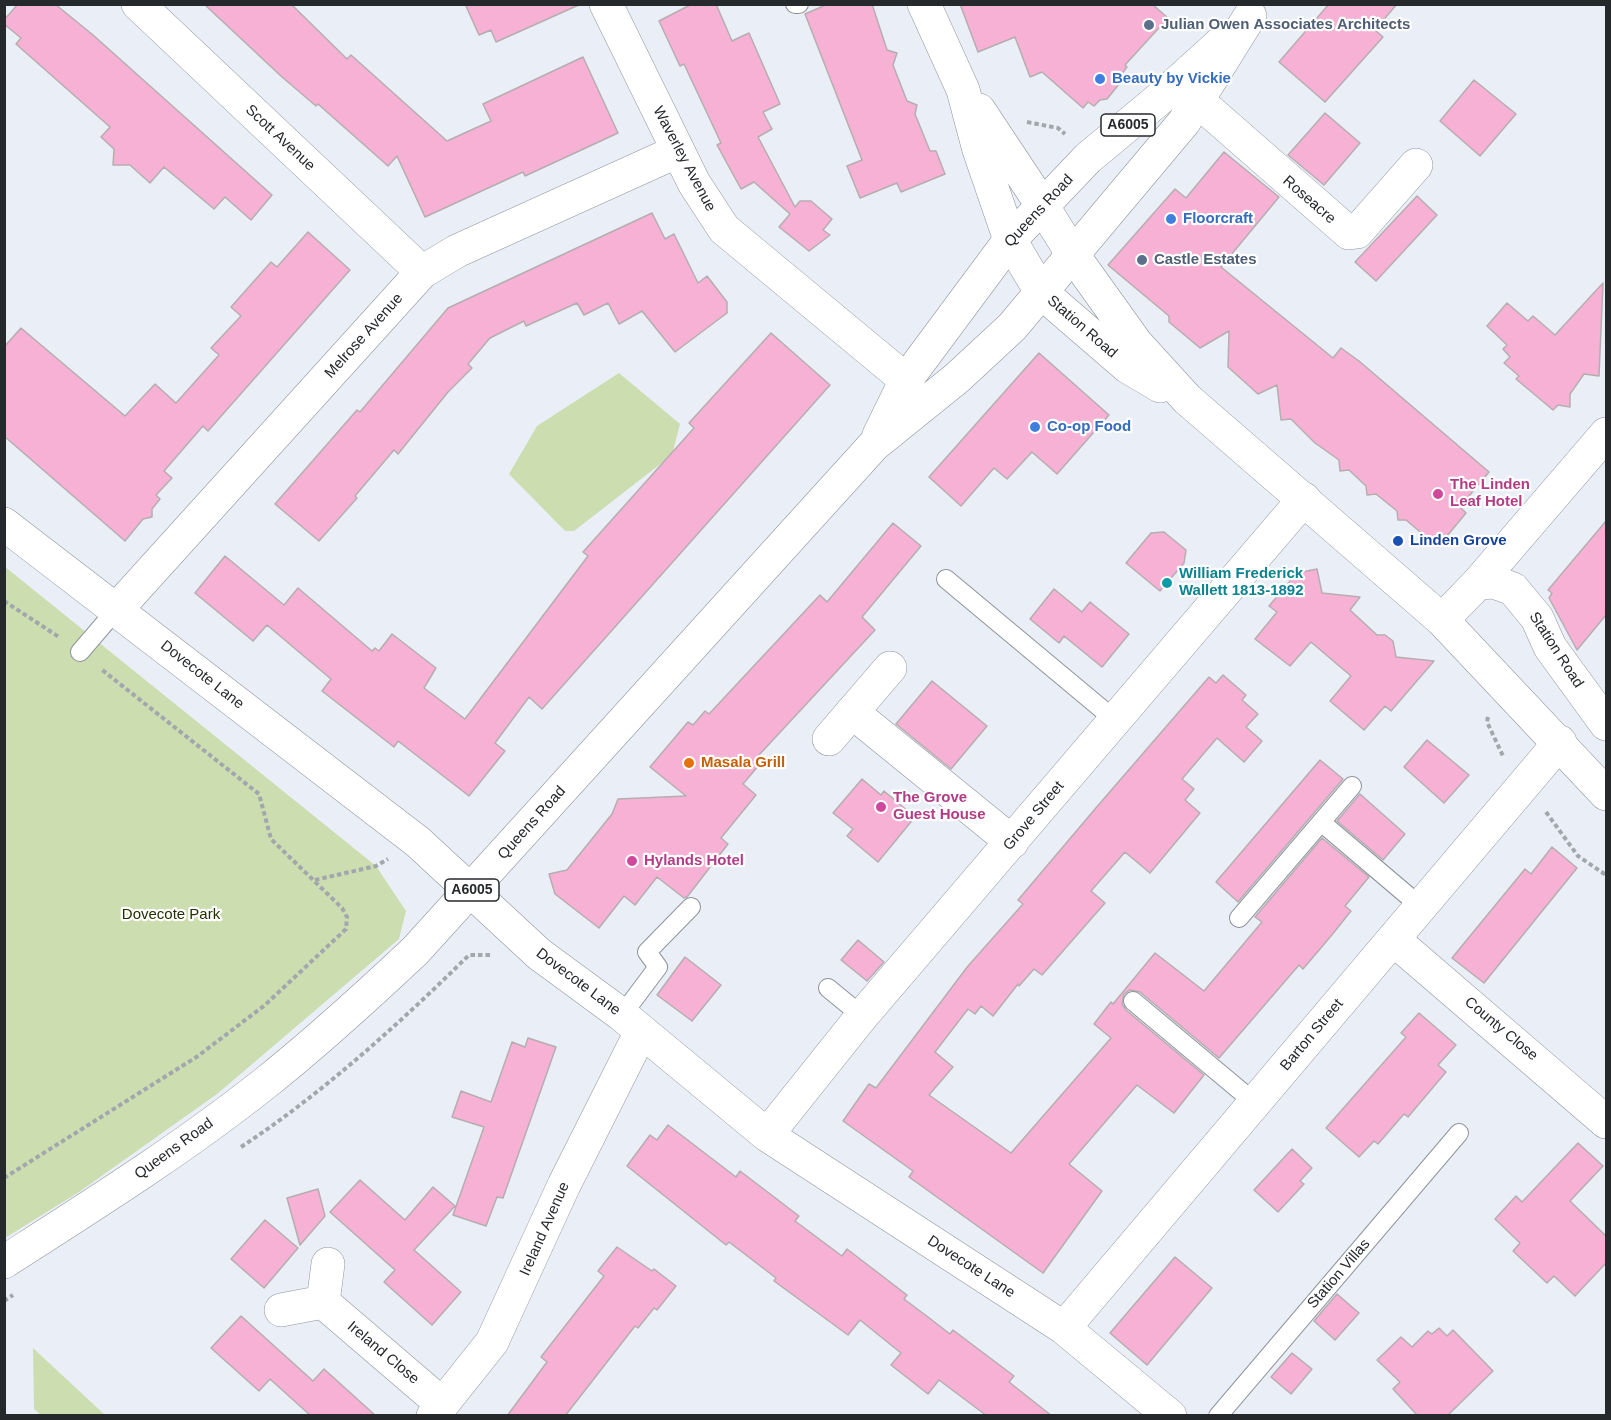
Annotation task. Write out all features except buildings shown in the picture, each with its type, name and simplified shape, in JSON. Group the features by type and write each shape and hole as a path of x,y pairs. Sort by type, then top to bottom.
{"street":[{"name":"Scott Avenue","path":"138,4 422,272"},
{"name":"Waverley Avenue","path":"606,4 694,183 724,229 906,380"},
{"name":"Station Road","path":"924,4 963,90 979,150 1010,240 1041,292 1128,367 1148,381 1186,399"},
{"name":"Queens Road","path":"4,1262 143,1173 263,1085 347,1016 415,951 472,891 874,444 957,378 1012,327 1198,101 1255,10"},
{"name":"Queens Road","path":"874,444 906,380 1010,240 1088,158 1158,100 1255,10"},
{"name":"Station Road","path":"963,90 986,118 1008,157 1042,205 1073,255 1136,343 1186,399 1442,620 1560,742 1606,794"},
{"name":"Roseacre","path":"1198,101 1349,233 1357,232 1416,165"},
{"name":"Melrose Avenue","path":"116,610 422,272 457,251 678,151"},
{"path":"1442,620 1478,583 1606,434"},
{"name":"Grove Street","path":"768,1135 862,1016 1304,499"},
{"name":"Dovecote Lane","path":"4,524 418,842 539,954 632,1023 768,1135 1064,1328 1170,1416"},
{"name":"Station Road","path":"1478,583 1494,582 1513,590 1537,618 1550,647 1606,724"},
{"path":"829,740 890,668"},
{"path":"852,712 1012,842"},
{"name":"Barton Street","path":"1064,1328 1560,742"},
{"name":"County Close","path":"1393,939 1606,1122"},
{"name":"Ireland Avenue","path":"438,1410 492,1342 507,1313 632,1023"},
{"path":"281,1310 323,1302 328,1264"},
{"name":"Ireland Close","path":"323,1302 438,1410"}],"lane":[{"path":"946,579 1114,720"},
{"path":"80,652 116,610"},
{"path":"1239,918 1352,786"},
{"path":"1321,822 1420,906"},
{"path":"632,1023 658,967 647,952 691,907"},
{"path":"828,988 862,1016"},
{"path":"1133,1001 1255,1103"},
{"name":"Station Villas","path":"1218,1416 1459,1133"}],"path":[{"path":"4,601 42,624 80,652 260,794 271,839 342,908 347,917 346,929 265,1005 198,1056 4,1178"},
{"path":"1524,784 1578,856 1606,875"},
{"path":"314,880 376,866 418,842"},
{"path":"386,1032 469,956 539,954"}],"green space":[{"path":"619,373 680,424 672,455 574,531 565,531 509,474 537,426"},
{"name":"Dovecote Park","path":"4,566 376,866 406,911 399,939 217,1094 79,1192 5,1238"},
{"path":"33,1348 105,1415 41,1415 34,1409"}],"place":[{"name":"Julian Owen Associates Architects","path":"1149,25"},
{"name":"Beauty by Vickie","path":"1100,79"},
{"name":"Floorcraft","path":"1171,219"},
{"name":"Castle Estates","path":"1142,260"},
{"name":"Co-op Food","path":"1035,427"},
{"name":"The Linden Leaf Hotel","path":"1438,494"},
{"name":"Linden Grove","path":"1398,541"},
{"name":"William Frederick Wallett 1813-1892","path":"1167,583"},
{"name":"Masala Grill","path":"689,763"},
{"name":"The Grove Guest House","path":"881,807"},
{"name":"Hylands Hotel","path":"632,861"}]}
